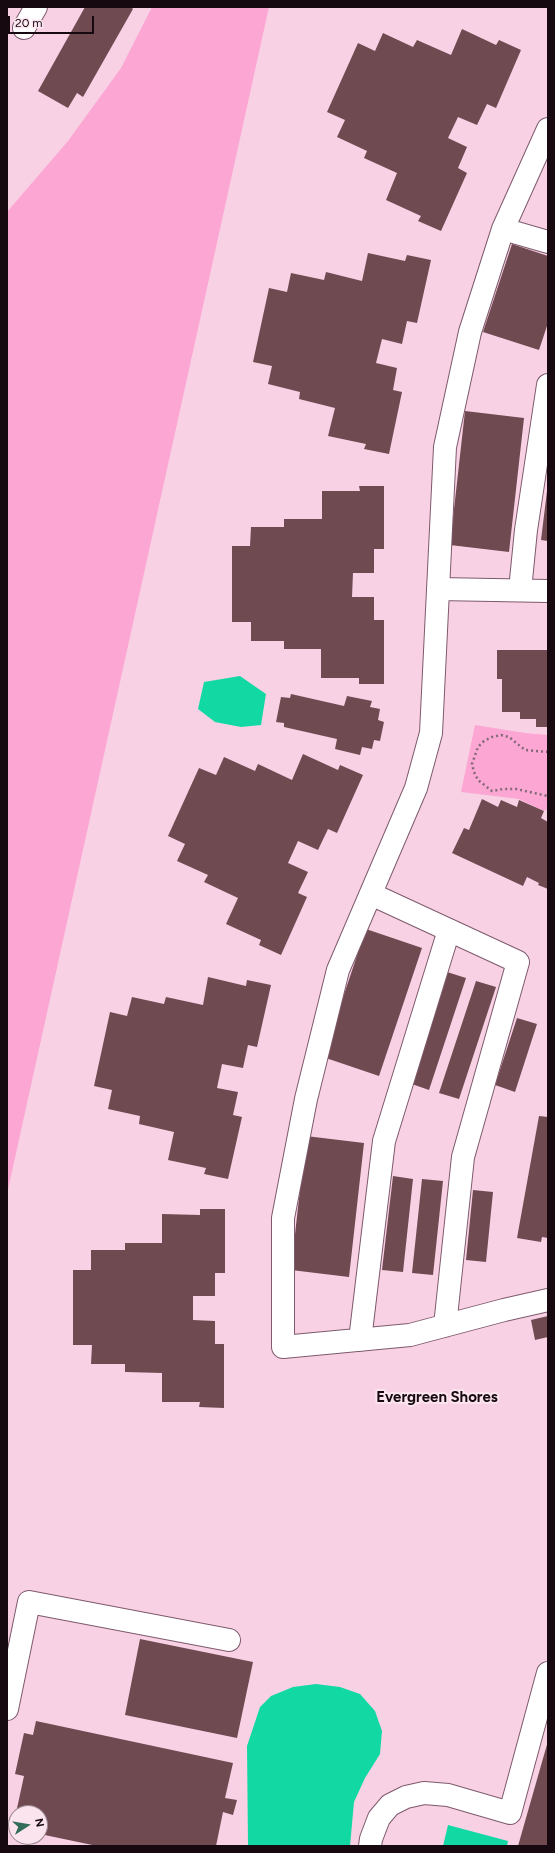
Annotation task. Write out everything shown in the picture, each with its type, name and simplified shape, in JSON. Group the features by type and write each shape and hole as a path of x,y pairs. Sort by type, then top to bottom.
{"lane":[{"path":"24,28 36,7"},
{"path":"548,129 503,229 470,332 445,447 431,733 416,788 338,970 306,1099 283,1218 283,1346 410,1335 548,1300"},
{"path":"503,229 548,242"},
{"path":"520,590 526,530 548,385"},
{"path":"438,589 548,591"},
{"path":"371,894 518,962 463,1157 445,1326"},
{"path":"360,1340 384,1141 449,930"},
{"path":"7,1709 29,1602 229,1640"},
{"path":"370,1846 379,1818 390,1805 406,1797 424,1793 448,1795 510,1813 548,1673"}],"path":[{"path":"548,752 525,750 509,737 501,735 492,737 481,744 474,755 472,764 478,780 492,791 516,789 548,796"}],"shaded area":[{"path":"152,7 269,7 7,1194 7,212 68,141 121,68"},
{"path":"240,676 266,694 261,725 241,727 215,722 198,709 204,682"},
{"path":"475,725 548,735 548,810 542,810 519,799 461,792"},
{"path":"316,1684 340,1687 360,1694 375,1711 382,1731 380,1754 365,1778 354,1802 350,1846 248,1846 247,1746 260,1707 271,1696 293,1687"},
{"path":"448,1825 508,1841 507,1846 443,1846"}],"building":[{"path":"85,7 131,7 133,9 83,97 77,93 68,108 38,91"},
{"path":"462,29 496,45 499,40 521,50 496,108 487,104 477,125 458,117 448,138 467,147 458,168 467,173 441,231 418,221 421,216 386,200 397,173 364,158 367,151 337,137 345,120 327,112 358,43 375,51 383,33 413,47 417,40 451,55"},
{"path":"512,244 548,256 548,323 539,350 483,332"},
{"path":"368,253 405,261 407,255 431,260 417,323 407,321 402,344 382,339 376,363 397,368 393,390 402,392 389,454 364,449 366,444 328,436 335,408 299,399 300,392 268,384 272,366 253,362 269,288 287,292 291,273 324,280 326,272 362,281"},
{"path":"465,411 524,418 509,552 450,545"},
{"path":"359,486 384,486 384,549 374,549 374,573 353,573 352,597 374,597 374,620 384,620 384,684 359,684 359,678 321,678 321,649 284,649 284,641 251,641 251,622 232,622 232,546 250,546 251,527 284,527 284,519 322,519 322,491 360,491"},
{"path":"548,491 548,541 541,540"},
{"path":"497,650 548,650 548,727 536,727 536,719 520,719 520,712 502,712 502,679 497,679"},
{"path":"291,694 344,706 347,696 372,701 370,707 380,709 378,720 384,722 380,741 374,740 372,749 362,747 360,755 335,749 337,739 284,727 284,723 276,722 281,697 290,698"},
{"path":"303,754 338,770 340,765 363,775 337,833 328,829 318,850 298,841 288,863 308,872 298,893 307,897 281,955 259,945 261,940 226,924 238,898 204,882 208,875 177,861 185,844 168,836 199,768 216,775 224,757 255,771 258,764 292,780"},
{"path":"482,799 498,807 501,800 517,807 519,800 544,811 541,818 548,822 548,889 538,885 539,883 527,877 523,886 452,853 464,828 469,830"},
{"path":"366,929 422,948 379,1076 323,1057"},
{"path":"447,972 466,978 429,1090 409,1083"},
{"path":"208,977 246,986 247,980 271,985 257,1047 248,1045 243,1068 222,1064 217,1088 238,1092 233,1115 242,1117 228,1179 204,1174 206,1168 168,1160 174,1132 139,1124 140,1116 108,1109 112,1090 94,1086 110,1012 127,1016 132,997 164,1004 166,997 203,1005"},
{"path":"476,981 496,987 459,1099 439,1093"},
{"path":"517,1018 537,1024 515,1092 495,1085"},
{"path":"539,1116 548,1117 548,1238 542,1237 541,1242 517,1238"},
{"path":"306,1136 364,1143 349,1277 291,1270"},
{"path":"393,1176 413,1179 403,1272 382,1270"},
{"path":"422,1179 443,1181 433,1275 412,1273"},
{"path":"473,1190 493,1192 486,1262 466,1260"},
{"path":"200,1209 225,1209 225,1273 215,1273 215,1296 193,1296 193,1320 215,1321 215,1344 224,1344 224,1408 199,1407 200,1402 162,1402 162,1373 125,1372 125,1364 91,1364 92,1345 73,1345 73,1270 91,1270 91,1250 125,1250 125,1243 162,1243 162,1214 200,1215"},
{"path":"548,1316 548,1337 535,1340 531,1320"},
{"path":"140,1639 253,1662 237,1738 125,1715"},
{"path":"36,1721 233,1763 225,1798 237,1800 233,1815 223,1812 216,1846 97,1846 48,1836 48,1805 18,1805 24,1776 15,1774 24,1733 33,1735"},
{"path":"548,1741 548,1846 518,1846"}],"district":[{"name":"Evergreen Shores","path":"437,1398"}]}
